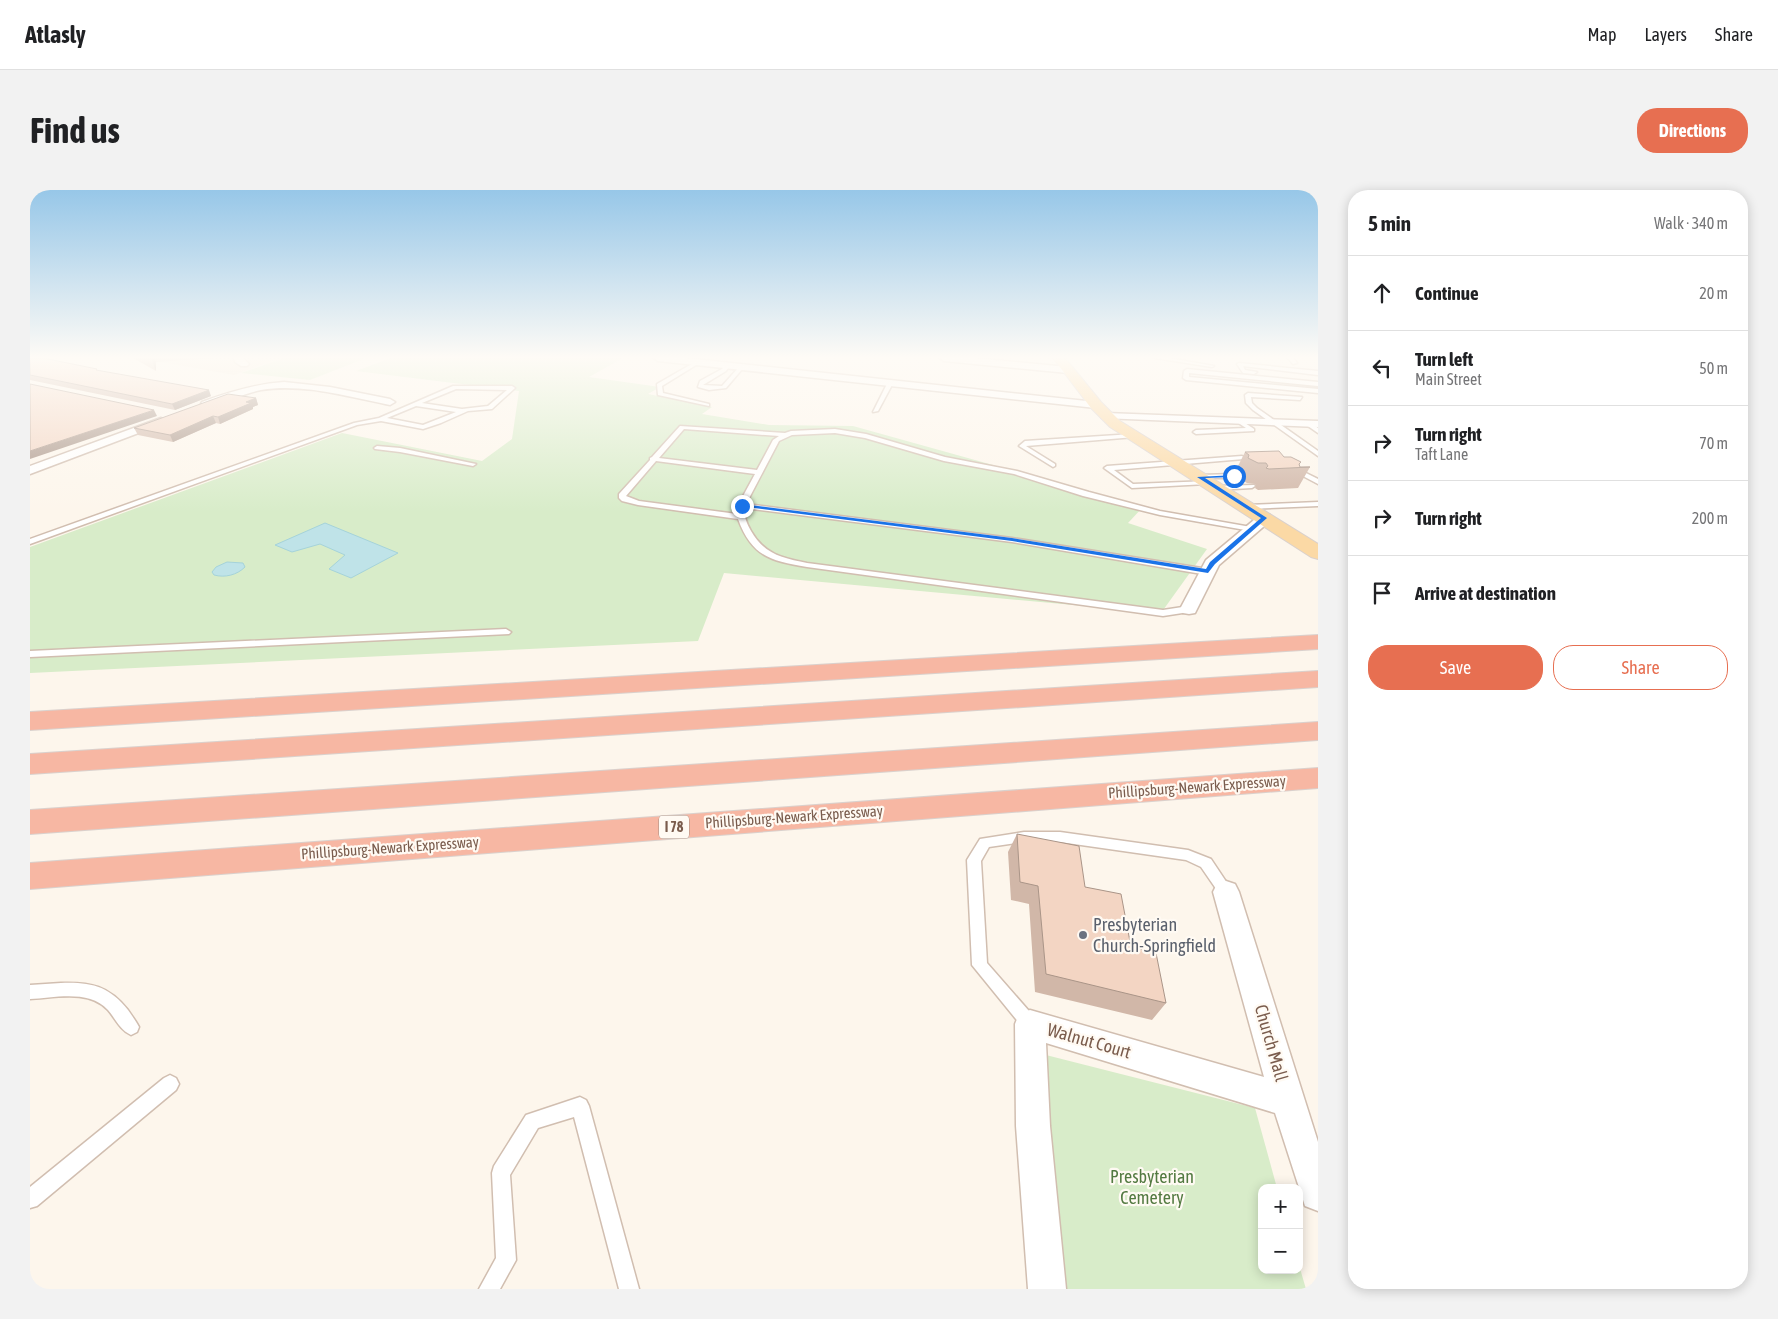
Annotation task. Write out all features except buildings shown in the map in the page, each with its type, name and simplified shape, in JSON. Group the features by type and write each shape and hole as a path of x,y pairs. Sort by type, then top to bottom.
{"highway":[{"path":"30,721 1318,642"},
{"path":"30,764 1318,679"},
{"path":"30,822 1318,731"},
{"name":"Phillipsburg-Newark Expressway","path":"30,876 1318,778"}],"main road":[{"path":"1101,411 1133,436 1318,553"}],"street":[{"path":"1088,409 1239,421 1312,423"},
{"path":"30,470 166,413"},
{"path":"1189,609 1212,563 1265,518"},
{"name":"Church Mall","path":"1226,892 1287,1100 1318,1193"},
{"name":"Walnut Court","path":"1047,1289 1032,1126 1030,1024 1287,1100"}],"lane":[{"path":"30,542 356,424 381,419 403,409"},
{"path":"446,409 462,412"},
{"path":"381,419 423,427 440,422 467,409"},
{"path":"1255,409 1318,454"},
{"path":"1196,432 1252,430 1239,421"},
{"path":"1312,423 1318,431"},
{"path":"740,517 638,503 625,499 622,496 682,427 784,435 835,431 866,436 944,459 1032,476 1132,506 1252,529"},
{"path":"784,435 776,440 742,506 740,517 752,541 762,553 807,565 1163,613 1189,609"},
{"path":"1053,465 1022,446 1025,443 1133,436"},
{"path":"377,448 400,450 473,464"},
{"path":"1242,458 1107,468 1132,486 1208,482 1252,486"},
{"path":"652,460 759,472"},
{"path":"1283,474 1302,473 1318,483"},
{"path":"1208,482 1234,476"},
{"path":"1301,484 1318,483"},
{"path":"1247,507 1318,504"},
{"path":"742,506 1012,540 1208,572"},
{"path":"30,654 506,632"},
{"path":"1030,1024 980,965 974,860 985,844 1024,837 1060,837 1188,855 1206,863 1226,892"},
{"path":"30,992 77,990 98,994 110,1000 131,1027"},
{"path":"30,1199 170,1084"},
{"path":"489,1289 506,1260 501,1173 532,1121 580,1106 629,1289"}],"green space":[{"path":"516,409 709,409 702,414 769,425 853,426 1143,507 1128,523 1207,549 1161,613 724,573 698,641 30,673 30,547 342,433 482,461 512,439"},
{"name":"Presbyterian Cemetery","path":"1038,1053 1255,1108 1276,1184 1258,1184 1258,1274 1302,1274 1306,1289 1057,1289"}],"water":[{"path":"325,523 398,553 351,578 329,569 345,555 320,544 292,552 275,545"},
{"path":"227,562 243,563 245,567 231,575 214,575 212,572 216,567"}],"place":[{"name":"Presbyterian Church-Springfield","path":"1083,935"}],"route":[{"path":"742,506 1012,540 1208,572 1212,563 1265,518 1200,477 1234,476"}]}
